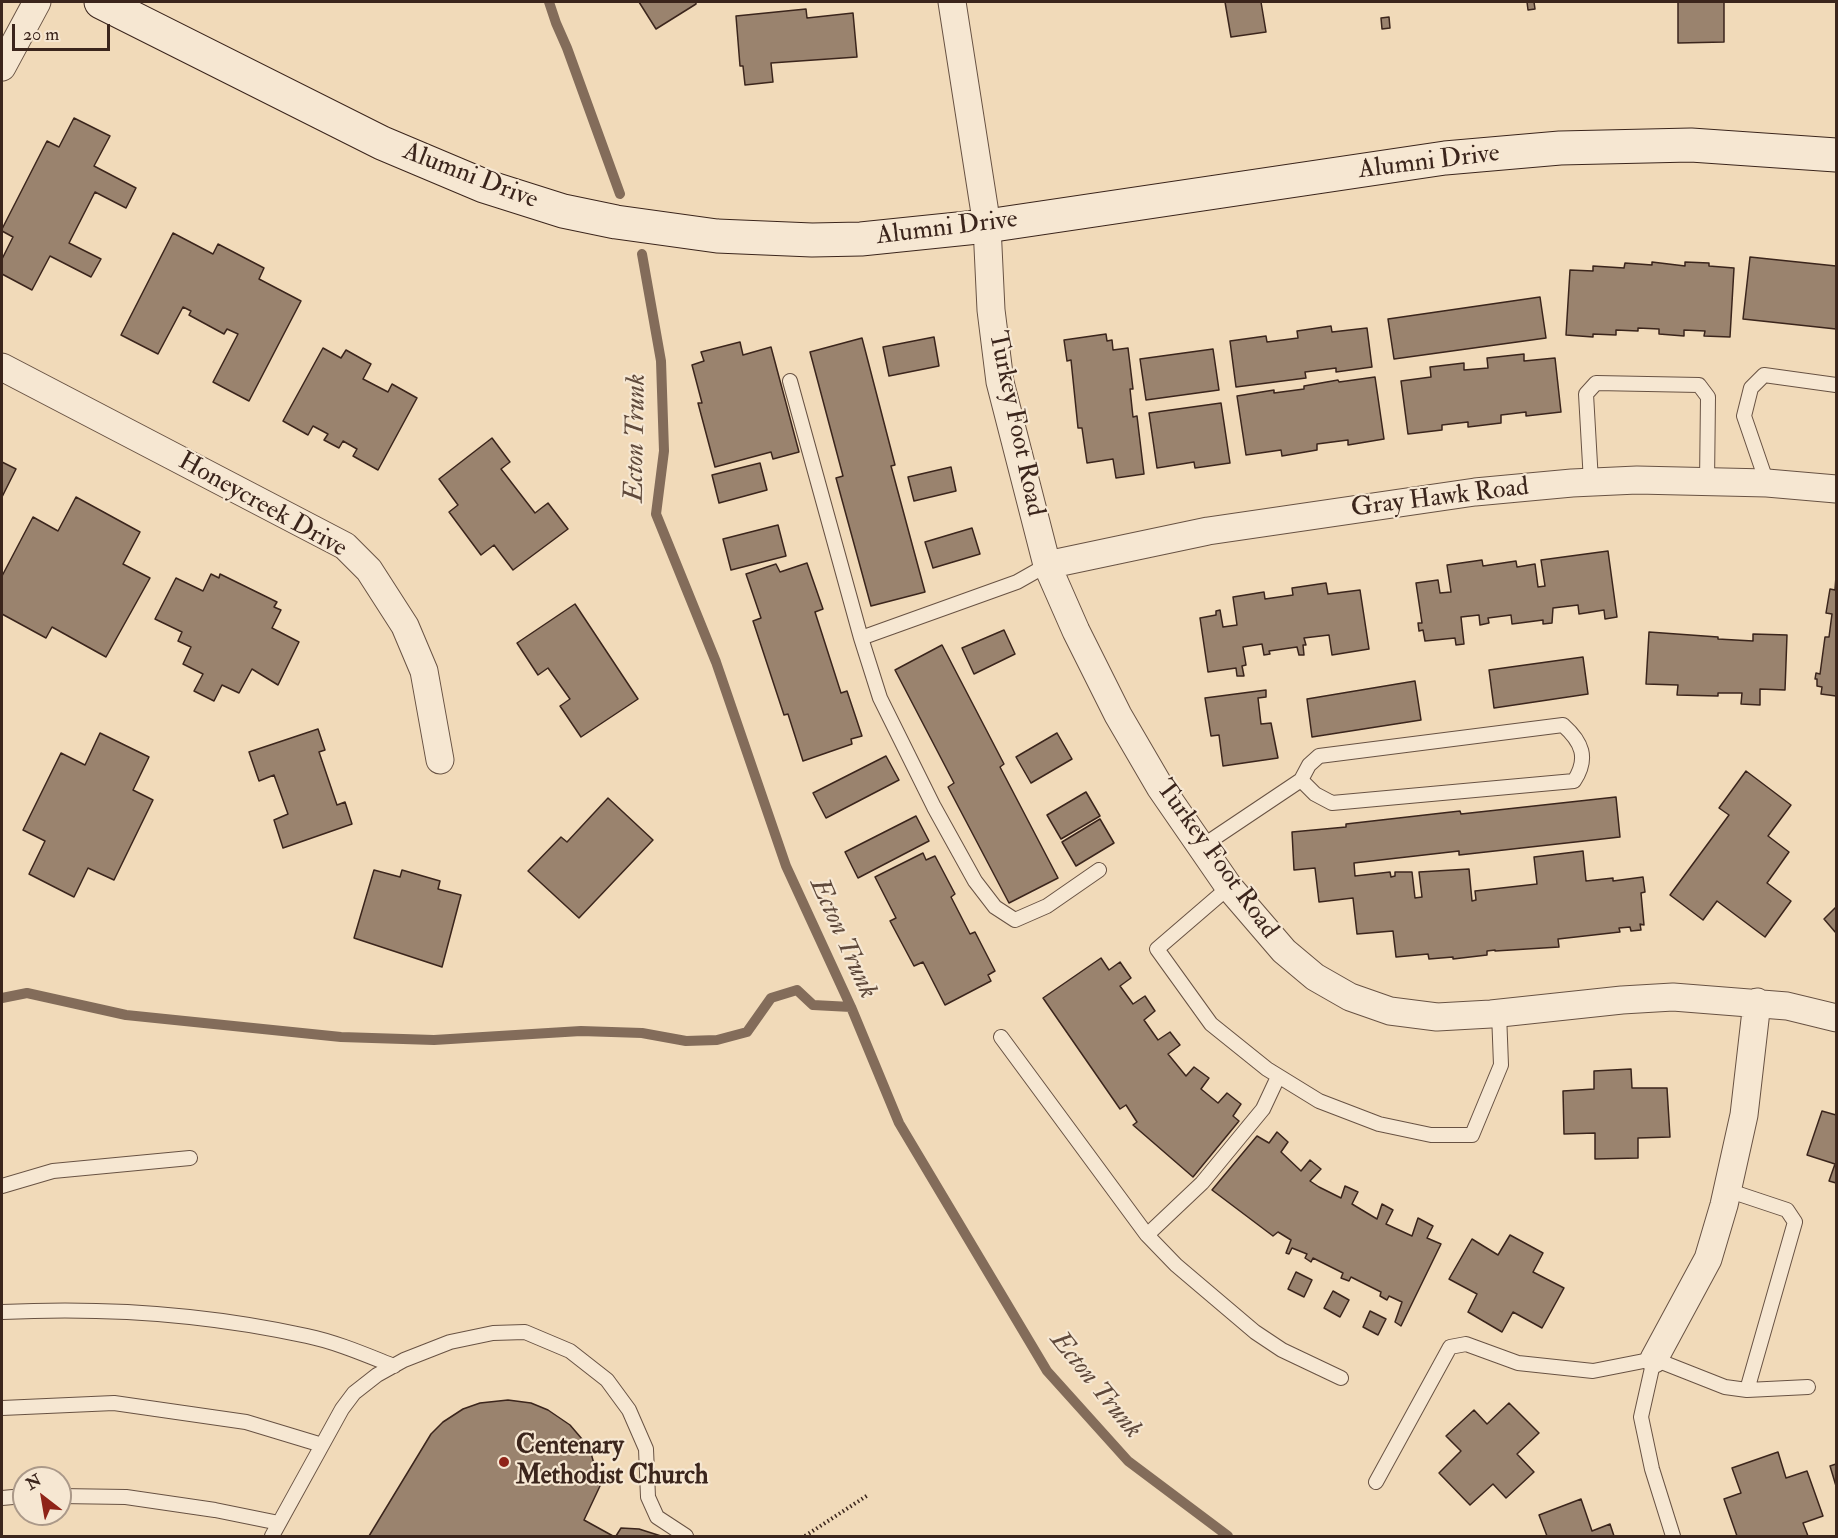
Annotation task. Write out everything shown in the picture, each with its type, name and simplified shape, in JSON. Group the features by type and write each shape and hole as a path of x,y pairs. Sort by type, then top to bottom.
{"main road":[{"name":"Alumni Drive","path":"101,2 382,143 484,186 563,211 616,222 717,236 812,240 861,239 987,226 1445,158 1560,148 1691,145 1836,155"}],"street":[{"path":"2,67 37,2"},
{"name":"Turkey Foot Road","path":"952,2 987,226 991,310 1000,382 1047,565 1076,632 1118,715 1160,787 1229,887 1284,951 1316,977 1350,997 1390,1011 1437,1017 1672,997 1757,1002 1787,1006 1836,1018"},
{"name":"Honeycreek Drive","path":"2,367 345,546 369,570 405,626 424,671 440,760"},
{"name":"Gray Hawk Road","path":"1047,565 1220,529 1475,492 1637,480 1767,483 1836,489"},
{"path":"1654,1359 1708,1260 1744,1115 1757,1002"}],"lane":[{"path":"1767,483 1744,416 1751,388 1764,375 1836,385"},
{"path":"790,381 861,638 880,698 929,797 975,881 995,907 1015,920 1047,906 1099,870"},
{"path":"1591,482 1586,394 1596,383 1699,386 1708,397 1707,482"},
{"path":"861,638 1017,582 1047,565"},
{"path":"1202,847 1301,780 1309,765 1319,756 1563,725 1574,735 1582,755 1582,769 1574,781 1332,802 1315,794 1301,780"},
{"path":"1229,887 1157,949 1211,1024 1278,1077 1319,1101 1379,1124 1431,1135 1472,1135 1501,1065 1499,1013"},
{"path":"1001,1037 1147,1235 1176,1265 1255,1332 1282,1350 1341,1378"},
{"path":"1147,1235 1216,1167 1263,1109 1278,1077"},
{"path":"2,1186 53,1171 190,1158"},
{"path":"1727,1190 1787,1210 1795,1222 1747,1390"},
{"path":"2,1312 58,1309 151,1313 232,1323 309,1336 394,1365"},
{"path":"272,1536 342,1409 354,1393 394,1365 450,1342 493,1333 525,1332 570,1351 607,1380 629,1410 646,1449 648,1497 657,1516 686,1536"},
{"path":"1376,1482 1450,1347 1466,1344 1518,1363 1593,1371 1654,1359 1725,1387 1747,1390 1808,1387"},
{"path":"1654,1359 1641,1417 1652,1469 1673,1536"},
{"path":"2,1408 114,1403 246,1422 322,1445"},
{"path":"72,1496 126,1497 215,1510 279,1523"}],"path":[{"path":"805,1536 868,1495"}],"building":[{"path":"639,2 696,2 696,4 656,29"},
{"path":"1225,2 1261,2 1266,32 1231,37"},
{"path":"1527,2 1534,2 1535,9 1528,10"},
{"path":"1678,2 1724,2 1724,42 1678,43"},
{"path":"806,9 807,18 853,13 857,57 771,63 773,82 745,85 743,66 740,66 736,16"},
{"path":"1389,17 1390,28 1382,29 1381,18"},
{"path":"74,118 110,136 94,166 136,188 126,208 95,192 69,243 101,259 91,277 50,256 32,290 2,274 2,259 13,237 2,229 47,141 59,147"},
{"path":"173,233 213,254 218,244 264,268 259,279 301,301 249,401 213,382 238,334 227,329 224,334 189,315 191,311 183,307 158,354 121,335"},
{"path":"1750,257 1836,266 1836,329 1743,319"},
{"path":"1652,262 1685,266 1685,262 1709,263 1709,266 1734,268 1730,337 1704,336 1705,331 1684,330 1684,336 1659,334 1659,329 1638,328 1638,331 1616,330 1616,335 1593,334 1593,337 1566,335 1570,270 1593,271 1593,266 1624,268 1625,263 1652,265"},
{"path":"1540,297 1546,338 1394,359 1388,319"},
{"path":"1331,326 1332,332 1367,328 1372,367 1336,372 1336,368 1305,372 1306,378 1236,387 1230,341 1266,336 1267,342 1298,338 1297,331"},
{"path":"1106,334 1107,341 1112,340 1113,350 1128,348 1133,389 1130,389 1133,417 1137,416 1144,474 1116,478 1113,459 1087,463 1082,428 1078,428 1071,360 1067,361 1064,340"},
{"path":"934,337 939,366 889,376 883,347"},
{"path":"862,338 895,465 891,466 925,592 871,606 836,478 843,476 810,352"},
{"path":"740,342 743,355 771,347 799,452 773,459 771,452 715,467 698,403 702,403 692,365 704,361 701,352"},
{"path":"323,348 341,358 346,350 371,364 363,379 388,392 392,384 417,398 378,470 353,456 357,449 343,441 339,448 324,440 328,434 313,426 308,435 283,421"},
{"path":"1213,349 1219,390 1146,400 1140,359"},
{"path":"1524,354 1524,361 1555,358 1561,412 1526,416 1526,412 1501,415 1501,423 1468,427 1468,422 1442,425 1442,430 1408,434 1401,381 1431,377 1430,367 1464,363 1464,370 1488,368 1487,358"},
{"path":"1375,377 1384,439 1348,445 1348,440 1317,444 1317,450 1282,456 1281,450 1246,455 1237,396 1274,390 1274,393 1304,389 1304,386 1338,380 1339,382"},
{"path":"1221,403 1230,463 1195,468 1194,462 1157,468 1149,413"},
{"path":"492,438 510,462 501,469 535,513 548,503 568,529 513,570 494,545 481,555 449,512 458,505 439,479"},
{"path":"2,462 16,469 2,497"},
{"path":"760,463 767,490 719,503 712,475"},
{"path":"951,467 956,491 914,501 908,477"},
{"path":"76,497 140,532 123,564 150,578 106,657 52,627 46,638 2,614 2,576 33,517 58,531"},
{"path":"778,525 786,556 731,570 723,539"},
{"path":"972,528 980,554 933,568 925,542"},
{"path":"1608,551 1617,617 1605,619 1604,610 1579,614 1578,605 1553,608 1552,623 1543,624 1543,620 1512,624 1511,615 1488,618 1489,623 1480,625 1479,615 1461,617 1464,644 1456,645 1455,638 1425,641 1423,630 1419,631 1418,623 1422,623 1416,583 1438,580 1440,593 1451,592 1447,565 1482,560 1483,566 1516,561 1517,567 1535,564 1538,587 1545,586 1541,560"},
{"path":"807,563 823,609 815,612 841,693 847,691 862,736 851,739 852,744 803,761 788,714 784,715 753,621 761,618 746,574 776,564 780,572"},
{"path":"211,574 219,578 220,574 277,602 274,607 281,610 272,628 299,642 278,685 252,669 239,693 222,685 214,701 194,691 203,674 183,664 191,647 178,641 182,632 155,619 176,578 203,591"},
{"path":"1836,576 1836,696 1821,694 1822,687 1817,686 1817,679 1815,679 1816,673 1820,674 1825,637 1829,637 1832,614 1826,613 1830,589 1835,590"},
{"path":"1326,583 1328,594 1360,590 1369,649 1332,655 1329,635 1304,638 1306,645 1303,645 1304,655 1299,655 1297,647 1269,651 1270,654 1264,655 1262,644 1243,647 1246,665 1242,666 1244,676 1237,676 1236,668 1208,672 1200,618 1216,615 1216,611 1220,610 1223,627 1237,625 1233,597 1264,592 1265,599 1293,595 1292,588"},
{"path":"575,604 638,699 581,737 560,706 570,699 548,668 538,675 517,643"},
{"path":"1004,630 1015,654 974,674 962,648"},
{"path":"1649,632 1753,641 1753,634 1787,635 1785,690 1760,689 1760,705 1741,704 1742,693 1718,693 1718,696 1677,695 1678,685 1646,684"},
{"path":"942,645 1004,764 1000,767 1058,878 1009,903 948,787 954,783 895,670"},
{"path":"1583,657 1588,694 1494,708 1489,670"},
{"path":"1415,681 1421,720 1312,737 1307,699"},
{"path":"1266,690 1266,697 1258,698 1261,724 1271,723 1278,758 1223,766 1219,735 1211,736 1205,698"},
{"path":"318,729 325,750 319,752 337,805 345,802 352,824 283,848 274,820 288,814 274,775 259,781 249,752"},
{"path":"100,733 149,757 133,790 153,800 114,880 88,868 74,897 29,874 45,841 23,830 61,753 85,765"},
{"path":"1057,733 1072,759 1031,783 1016,757"},
{"path":"886,756 899,780 826,818 813,793"},
{"path":"1746,771 1791,805 1768,836 1789,852 1767,883 1791,901 1765,937 1717,901 1703,920 1670,895 1729,815 1719,808"},
{"path":"1086,792 1100,816 1061,839 1047,815"},
{"path":"1616,797 1620,837 1459,855 1459,851 1354,863 1355,876 1390,872 1391,877 1395,876 1395,872 1412,872 1415,898 1422,897 1419,872 1469,869 1472,901 1476,900 1475,891 1537,884 1534,857 1583,851 1586,881 1613,878 1613,881 1643,877 1645,892 1641,893 1644,925 1640,924 1641,930 1631,931 1630,927 1619,928 1620,932 1558,939 1559,947 1495,950 1487,951 1487,955 1453,959 1453,957 1429,959 1428,954 1396,957 1393,931 1357,934 1353,898 1319,902 1315,868 1294,870 1292,832 1460,811 1461,814"},
{"path":"608,798 653,840 579,918 528,871 561,837 567,842"},
{"path":"916,816 929,841 858,878 845,852"},
{"path":"1100,819 1114,843 1076,866 1062,842"},
{"path":"923,853 926,860 935,856 955,894 951,897 970,934 975,932 995,971 988,975 991,981 945,1005 923,962 914,966 890,921 896,918 875,877"},
{"path":"374,870 400,877 402,870 440,881 438,889 461,895 442,967 354,938"},
{"path":"1836,907 1836,933 1824,919"},
{"path":"1101,958 1109,970 1120,962 1131,978 1120,986 1133,1004 1145,996 1155,1011 1144,1020 1158,1040 1170,1032 1180,1045 1168,1054 1186,1076 1194,1067 1209,1078 1201,1089 1218,1103 1227,1093 1241,1104 1233,1116 1239,1121 1193,1177 1133,1125 1137,1122 1126,1105 1120,1109 1043,998"},
{"path":"1631,1069 1632,1088 1667,1088 1670,1137 1638,1138 1638,1158 1595,1159 1595,1133 1564,1134 1563,1091 1594,1089 1594,1071"},
{"path":"1822,1111 1836,1115 1836,1183 1829,1181 1835,1164 1807,1155"},
{"path":"1277,1132 1288,1142 1281,1152 1301,1171 1310,1160 1321,1169 1310,1181 1319,1187 1341,1198 1345,1186 1358,1192 1352,1204 1377,1219 1382,1204 1393,1210 1386,1224 1412,1236 1418,1218 1433,1226 1427,1238 1441,1244 1401,1326 1395,1322 1402,1302 1389,1296 1387,1300 1380,1296 1381,1292 1351,1277 1349,1281 1341,1278 1343,1273 1313,1258 1311,1262 1305,1258 1307,1254 1292,1248 1289,1254 1286,1253 1291,1240 1278,1232 1273,1236 1212,1190 1257,1136 1269,1143"},
{"path":"1510,1235 1543,1253 1533,1272 1564,1288 1542,1328 1513,1312 1502,1332 1468,1312 1477,1294 1449,1279 1472,1239 1498,1255"},
{"path":"1296,1272 1312,1280 1304,1297 1288,1289"},
{"path":"1333,1291 1349,1300 1340,1317 1324,1308"},
{"path":"1370,1311 1386,1319 1378,1335 1363,1327"},
{"name":"Centenary Methodist Church","path":"508,1400 531,1403 548,1410 570,1425 582,1439 591,1453 600,1486 584,1520 613,1536 369,1536 431,1434 443,1422 463,1409 480,1403"},
{"path":"1509,1403 1539,1433 1517,1454 1534,1472 1506,1498 1493,1484 1470,1505 1439,1473 1461,1451 1446,1436 1474,1410 1487,1424"},
{"path":"1778,1452 1786,1478 1807,1471 1823,1516 1803,1523 1808,1536 1737,1536 1724,1499 1741,1493 1732,1468"},
{"path":"1836,1464 1836,1486 1830,1466"},
{"path":"1581,1499 1592,1531 1610,1524 1614,1536 1547,1536 1539,1515"},
{"name":"Centenary Methodist Church","path":"621,1528 639,1529 661,1536 616,1536"}],"waterway":[{"name":"Ecton Trunk","path":"549,2 620,194"},
{"name":"Ecton Trunk","path":"642,254 661,361 664,451 656,514 716,662 786,866 851,1007 899,1123 1047,1371 1128,1461 1228,1536"},
{"path":"2,998 27,993 126,1015 341,1037 434,1040 581,1031 642,1033 686,1041 717,1040 747,1032 771,998 797,990 813,1005 851,1007"}],"place":[{"name":"Centenary Methodist Church","path":"504,1462"}]}
